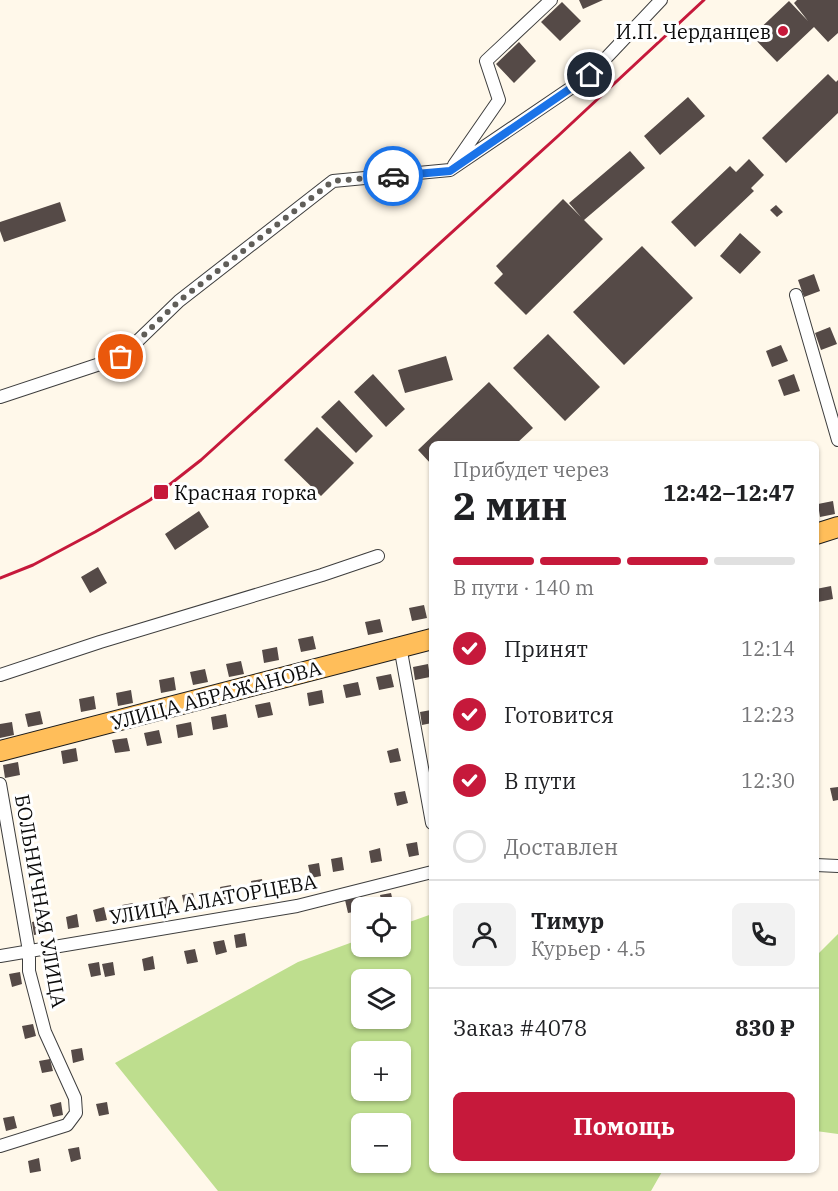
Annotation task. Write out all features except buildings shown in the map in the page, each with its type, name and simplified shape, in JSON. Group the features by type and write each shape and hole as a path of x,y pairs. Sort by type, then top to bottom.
{"main road":[{"path":"819,533 838,527"},
{"name":"УЛИЦА АБРАЖАНОВА","path":"0,751 429,640"}],"street":[{"path":"450,171 499,100 486,61 551,0"},
{"path":"0,397 121,357 179,301 333,181 450,171 590,75 661,0"},
{"path":"796,295 838,440"},
{"path":"0,675 100,642 311,579 378,556"},
{"path":"400,646 429,806"},
{"name":"БОЛЬНИЧНАЯ УЛИЦА","path":"0,784 29,951 29,971 45,1032 75,1098 76,1113 67,1125 0,1146"},
{"path":"819,865 838,866"},
{"name":"УЛИЦА АЛАТОРЦЕВА","path":"0,956 297,906 429,873"}],"green space":[{"path":"429,915 429,1173 661,1173 651,1191 218,1191 115,1063 298,962 351,943 351,957 411,957 411,921"},
{"path":"838,934 838,1134 819,1131 819,953"}],"railway":[{"path":"0,578 33,565 150,500 201,460 558,136 704,0"}],"way so far":[{"path":"121,357 179,301 333,181 393,176"}],"place":[{"name":"И.П. Черданцев","path":"783,31"},
{"name":"Красная горка","path":"161,492"}],"route":[{"path":"393,176 450,171 590,75"}]}
